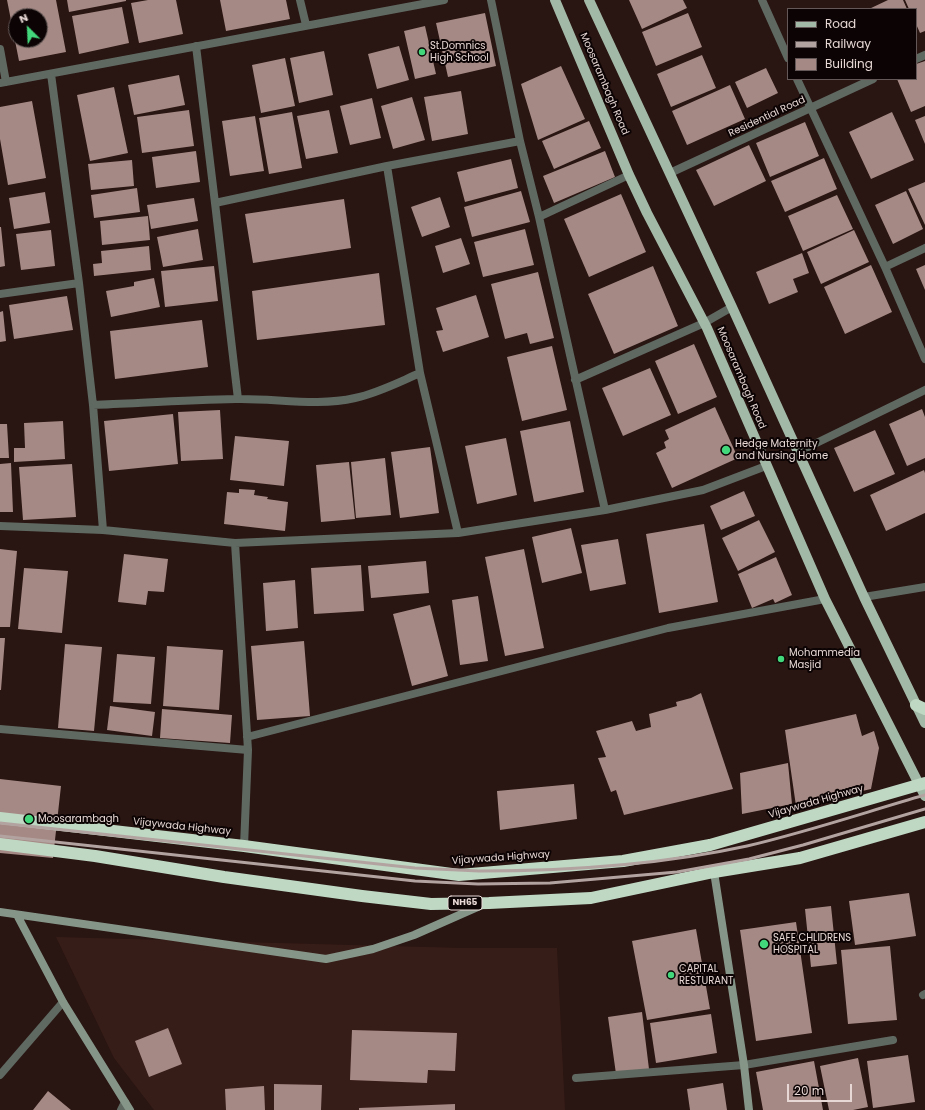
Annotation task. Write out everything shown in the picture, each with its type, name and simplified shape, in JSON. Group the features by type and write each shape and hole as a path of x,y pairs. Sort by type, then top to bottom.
{"highway":[{"name":"Vijaywada Highway","path":"0,818 244,846 459,874 623,861 710,845 922,784"},
{"name":"NH65","path":"0,844 95,856 224,877 362,896 431,904 489,903 591,898 714,872 800,858 925,822"}],"main road":[{"name":"Moosarambagh Road","path":"555,0 629,175 704,323 825,599 922,784 925,796"},
{"name":"Moosarambagh Road","path":"589,0 732,307 864,597 920,707 925,723"}],"street":[{"path":"300,0 306,25"},
{"path":"0,49 3,82 444,0"},
{"path":"491,0 520,141 539,217 605,510"},
{"path":"762,0 787,56"},
{"path":"196,46 216,203 238,399"},
{"path":"51,74 79,283 93,405 103,530"},
{"path":"797,80 885,267 925,359"},
{"name":"Residential Road","path":"670,173 870,80"},
{"path":"216,203 387,166 520,141"},
{"path":"387,166 420,373 458,533"},
{"path":"539,217 629,175"},
{"path":"885,267 925,248"},
{"path":"0,294 79,283"},
{"path":"575,380 704,323 732,307"},
{"path":"93,405 238,399 328,402 355,399 386,388 420,373"},
{"path":"798,452 925,390"},
{"path":"0,526 103,530 235,543 458,533 605,510 703,490 766,466"},
{"path":"235,543 248,750 244,846"},
{"path":"864,597 925,587"},
{"path":"247,737 668,628 825,599"},
{"path":"0,729 248,750"},
{"path":"714,872 744,1065 749,1110"},
{"path":"0,912 326,959 373,949 414,935 489,903"},
{"path":"17,914 63,1002 130,1110"},
{"path":"0,1075 63,1002"},
{"path":"576,1078 744,1065 893,1040"},
{"path":"121,1110 125,1102"}],"shaded area":[{"path":"56,937 463,948 557,948 565,1110 154,1110 114,1058"}],"building":[{"path":"7,0 56,0 66,52 19,61 16,48 48,48 48,8 9,8"},
{"path":"67,0 126,0 126,1 69,12"},
{"path":"148,0 176,0 183,34 139,43 131,3"},
{"path":"220,0 286,0 290,19 226,31"},
{"path":"629,0 683,0 687,8 642,29"},
{"path":"888,0 903,0 907,8 871,8"},
{"path":"905,0 925,0 925,31 920,33 917,26 917,8 909,8"},
{"path":"122,7 129,43 79,54 72,16"},
{"path":"485,13 496,66 448,77 436,23"},
{"path":"688,13 702,47 656,66 642,32"},
{"path":"425,26 436,74 415,79 404,31"},
{"path":"399,46 409,80 377,89 368,54"},
{"path":"324,51 333,95 299,103 290,58"},
{"path":"702,55 716,88 671,107 657,74"},
{"path":"285,58 295,106 261,113 252,65"},
{"path":"925,61 925,106 911,112 897,80 917,80 917,64"},
{"path":"561,66 585,119 538,140 521,84"},
{"path":"766,68 778,93 747,108 735,82"},
{"path":"179,75 185,105 134,115 128,85"},
{"path":"730,85 745,119 687,145 672,111"},
{"path":"114,87 128,153 90,161 77,95"},
{"path":"461,91 468,134 432,141 424,97"},
{"path":"412,97 425,140 393,149 381,106"},
{"path":"372,98 381,138 350,145 340,106"},
{"path":"32,101 46,178 8,185 0,139 0,107"},
{"path":"189,110 194,146 142,153 137,117"},
{"path":"329,110 338,153 306,159 297,116"},
{"path":"292,112 302,168 269,174 259,118"},
{"path":"892,112 914,160 871,179 849,132"},
{"path":"255,116 264,171 230,176 222,121"},
{"path":"925,116 925,144 915,120"},
{"path":"589,121 601,148 554,169 542,141"},
{"path":"805,122 819,156 770,177 756,143"},
{"path":"749,145 766,181 714,206 696,170"},
{"path":"196,151 200,182 156,188 152,157"},
{"path":"605,151 615,177 554,203 543,176"},
{"path":"824,158 837,189 785,212 771,181"},
{"path":"511,159 518,188 465,202 457,172"},
{"path":"132,160 134,186 91,190 88,164"},
{"path":"925,182 925,225 908,189"},
{"path":"137,188 140,212 94,218 91,195"},
{"path":"521,191 530,222 472,237 464,207"},
{"path":"906,191 923,229 893,244 875,205"},
{"path":"45,192 50,223 14,229 9,198"},
{"path":"621,194 646,252 589,277 564,219"},
{"path":"837,195 853,229 803,251 788,216"},
{"path":"440,197 450,227 422,237 411,207"},
{"path":"194,198 198,221 151,229 147,205"},
{"path":"344,199 351,248 253,263 245,214"},
{"path":"148,216 150,240 102,245 100,221"},
{"path":"0,227 5,266 0,267"},
{"path":"198,229 203,260 163,267 157,237"},
{"path":"525,229 534,265 483,277 474,242"},
{"path":"51,230 55,266 21,270 16,234"},
{"path":"854,230 869,262 821,284 807,252"},
{"path":"461,238 470,264 443,273 435,246"},
{"path":"149,246 151,270 94,276 93,264 102,263 101,251"},
{"path":"802,253 809,273 793,279 798,292 769,304 756,272"},
{"path":"871,265 892,312 845,334 824,287"},
{"path":"925,265 925,290 916,269"},
{"path":"214,266 218,301 165,307 161,271"},
{"path":"653,266 678,326 614,354 588,294"},
{"path":"538,272 554,338 530,344 527,333 505,339 491,284"},
{"path":"379,273 385,325 257,340 252,291"},
{"path":"154,278 160,307 111,317 106,291 134,286 134,282"},
{"path":"476,295 489,337 443,352 436,331 443,330 436,308"},
{"path":"67,296 73,330 14,339 9,305"},
{"path":"3,311 6,341 0,342 0,312"},
{"path":"202,320 208,367 115,379 110,331"},
{"path":"694,344 717,397 678,414 655,361"},
{"path":"552,346 567,410 522,421 507,357"},
{"path":"650,368 671,415 623,436 602,388"},
{"path":"715,407 738,458 672,488 656,453 666,448 664,442 669,439 665,430"},
{"path":"922,409 925,417 925,458 907,466 889,424"},
{"path":"220,410 223,459 181,461 178,412"},
{"path":"173,414 178,464 109,471 104,421"},
{"path":"63,421 65,459 14,462 14,448 25,448 24,423"},
{"path":"570,421 584,492 534,502 520,431"},
{"path":"0,424 7,424 9,458 0,458"},
{"path":"875,430 895,474 854,492 834,448"},
{"path":"235,436 289,441 284,486 230,480"},
{"path":"506,438 517,495 477,504 465,446"},
{"path":"430,447 439,513 400,518 391,452"},
{"path":"385,458 391,515 356,518 351,462"},
{"path":"349,462 355,519 321,522 316,465"},
{"path":"11,463 13,512 0,512 0,464"},
{"path":"72,464 76,517 23,520 19,467"},
{"path":"924,470 925,513 886,531 870,495"},
{"path":"239,489 255,490 254,495 268,497 267,499 288,502 285,531 224,524 227,492 239,493"},
{"path":"744,491 755,516 721,530 710,506"},
{"path":"759,520 775,552 738,571 722,538"},
{"path":"704,524 718,602 659,613 646,534"},
{"path":"571,528 582,573 542,583 532,537"},
{"path":"618,539 626,584 590,591 581,545"},
{"path":"0,549 17,551 10,627 0,627"},
{"path":"524,549 544,648 505,656 485,557"},
{"path":"124,554 168,559 164,592 148,591 146,605 118,602"},
{"path":"776,557 792,595 775,603 773,599 752,608 738,574"},
{"path":"426,561 429,593 371,598 368,566"},
{"path":"361,565 364,611 314,614 311,568"},
{"path":"24,568 68,571 62,633 18,629"},
{"path":"295,580 298,628 266,631 263,583"},
{"path":"478,596 488,661 460,665 452,600"},
{"path":"430,605 448,676 412,686 393,614"},
{"path":"0,638 5,638 1,690 0,690"},
{"path":"304,641 310,716 257,720 251,646"},
{"path":"65,644 102,647 94,731 58,728"},
{"path":"167,646 223,650 219,710 163,706"},
{"path":"117,654 155,657 151,704 113,702"},
{"path":"701,693 733,789 624,815 616,790 611,792 598,758 606,757 596,731 632,721 636,731 651,727 649,714 677,706 676,702 691,698"},
{"path":"110,706 155,712 152,736 107,730"},
{"path":"162,709 232,715 230,743 160,738"},
{"path":"856,714 862,736 874,731 879,748 871,789 796,806 785,730"},
{"path":"788,763 792,804 742,814 740,773"},
{"name":"Moosarambagh","path":"0,779 61,786 53,858 0,853"},
{"path":"574,784 577,819 500,830 497,791"},
{"path":"909,893 916,936 855,945 849,901"},
{"path":"831,906 837,964 811,967 805,909"},
{"path":"796,922 812,1033 756,1041 740,930"},
{"name":"CAPITAL RESTURANT","path":"696,929 710,1009 647,1020 632,941"},
{"path":"890,946 897,1020 848,1024 841,950"},
{"path":"642,1012 649,1069 616,1074 608,1017"},
{"path":"711,1014 717,1053 656,1063 650,1023"},
{"path":"168,1028 182,1064 149,1077 135,1041"},
{"path":"352,1030 457,1033 455,1071 428,1070 427,1083 350,1080"},
{"path":"908,1055 915,1102 873,1108 867,1061"},
{"path":"858,1058 868,1107 853,1110 829,1110 820,1066"},
{"path":"814,1061 823,1110 763,1110 756,1072"},
{"path":"723,1083 727,1110 690,1110 687,1089"},
{"path":"274,1084 322,1085 321,1110 274,1110"},
{"path":"264,1086 265,1110 226,1110 225,1089"},
{"path":"48,1091 71,1110 33,1110"},
{"path":"455,1104 455,1110 359,1110 359,1108"}],"railway":[{"path":"0,823 415,868 479,871 546,870 614,866 714,853 792,835 925,795"},
{"path":"0,836 415,881 478,884 550,883 677,872 749,859 803,845 925,809"}],"place":[{"name":"St.Domnics High School","path":"422,52"},
{"name":"Hedge Maternity and Nursing Home","path":"726,450"},
{"name":"Mohammedia Masjid","path":"781,659"},
{"name":"Moosarambagh","path":"29,819"},
{"name":"SAFE CHLIDRENS HOSPITAL","path":"764,944"},
{"name":"CAPITAL RESTURANT","path":"671,975"}]}
